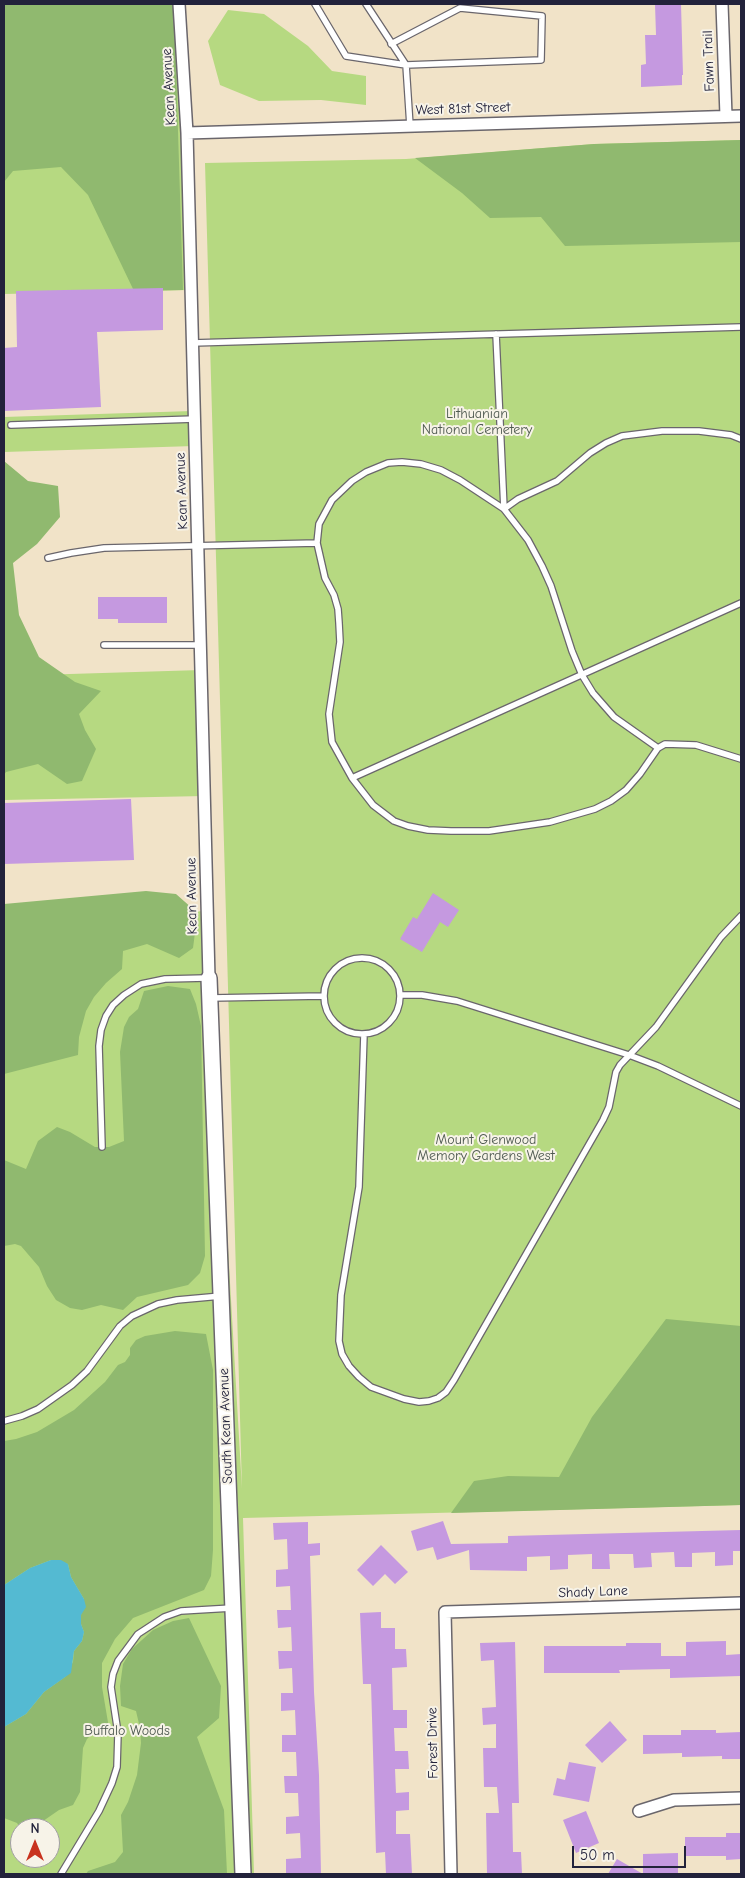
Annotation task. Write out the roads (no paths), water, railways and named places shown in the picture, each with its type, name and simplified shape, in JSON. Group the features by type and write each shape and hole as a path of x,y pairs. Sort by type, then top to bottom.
{"street":[{"name":"Kean Avenue","path":"179,4 187,133 209,978"},
{"name":"Fawn Trail","path":"722,4 726,116"},
{"name":"West 81st Street","path":"187,133 741,116"},
{"name":"South Kean Avenue","path":"209,978 243,1874"},
{"name":"Shady Lane","path":"445,1612 741,1603"},
{"name":"Forest Drive","path":"445,1612 451,1874"},
{"path":"639,1811 674,1800 741,1798"}],"lane":[{"path":"315,4 346,56 406,65 541,60 542,16 462,6 391,44"},
{"path":"366,4 406,65 410,126"},
{"path":"192,343 741,327"},
{"path":"496,334 504,509"},
{"path":"11,425 195,419"},
{"path":"504,509 518,499 557,481 590,453 622,436 662,430 699,430 731,434 741,439"},
{"path":"658,748 614,717 603,706 582,675 572,651 551,586 542,566 528,540 504,509 460,480 440,470 421,464 388,463 377,466 352,481 332,500 319,524 317,543 325,578 334,595 338,609 339,623 340,642 329,714 329,728 332,742 352,778 373,805 394,821 428,830 489,831 550,822 595,809 611,801 626,790 658,748 664,744 696,745 741,759"},
{"path":"48,558 104,548 317,543"},
{"path":"352,778 741,603"},
{"path":"104,645 201,645"},
{"path":"364,1034 359,1187 341,1295 338,1341 342,1354 349,1366 371,1386 404,1399 419,1402 429,1401 438,1398 446,1392 454,1380 603,1120 609,1107 616,1072 629,1055 656,1027 721,937 741,916"},
{"path":"362,957 376,960 386,965 394,973 401,995 395,1015 386,1025 376,1031 364,1034 353,1033 335,1024 328,1015 323,996 329,975 338,966 349,960 362,957"},
{"path":"102,1147 99,1046 101,1030 106,1016 113,1005 135,988 147,982 165,979 209,978"},
{"path":"401,995 422,995 457,1001 629,1055 658,1066 741,1106"},
{"path":"210,998 323,996"},
{"path":"4,1421 38,1409 66,1390 87,1371 120,1326 132,1316 158,1304 177,1300 221,1296"},
{"path":"62,1874 100,1811 117,1767 118,1733 110,1687 118,1661 138,1634 164,1617 181,1611 233,1608"}],"water":[{"path":"51,1560 61,1560 68,1564 71,1577 84,1599 86,1607 81,1615 81,1624 84,1632 82,1641 74,1651 71,1673 44,1692 26,1714 4,1727 4,1585 30,1568"}],"park label":[{"name":"Lithuanian National Cemetery","path":"477,422"},
{"name":"Mount Glenwood Memory Gardens West","path":"486,1148"},
{"name":"Buffalo Woods","path":"127,1731"}]}
